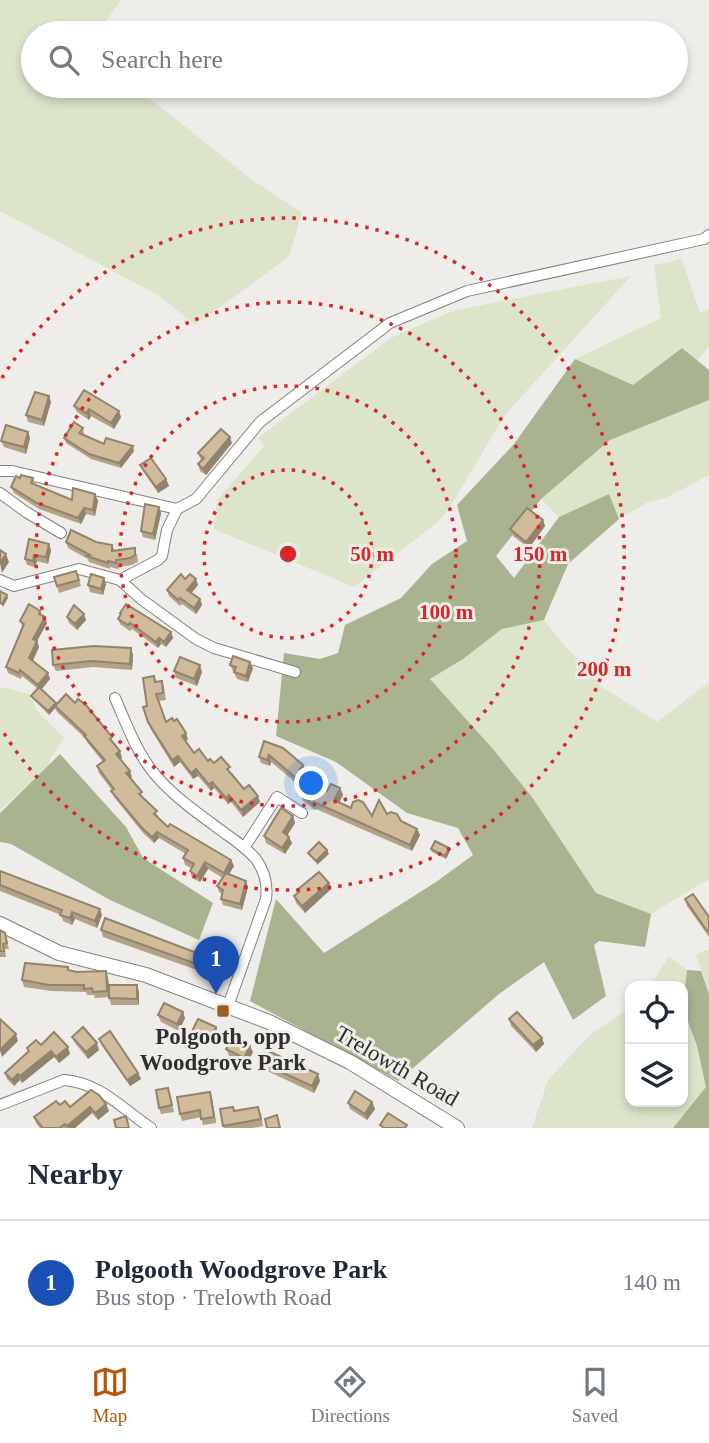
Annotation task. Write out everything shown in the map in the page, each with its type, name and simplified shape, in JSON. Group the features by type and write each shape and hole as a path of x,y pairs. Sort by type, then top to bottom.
{"street":[{"path":"120,580 162,556 167,530 177,509 196,499 260,422 390,323 467,291 704,239 709,235"},
{"path":"0,471 12,471 177,509"},
{"path":"0,493 61,533"},
{"path":"0,580 15,586 79,569 120,580 141,599 205,643 295,672"},
{"path":"115,698 132,737 157,777 176,796 244,848 255,859 268,887 228,1006"},
{"path":"244,848 277,797 302,813"},
{"name":"Trelowth Road","path":"0,924 59,953 146,975 269,1022 350,1062 457,1128"},
{"path":"0,1105 64,1080 75,1081 101,1091 151,1128"}],"green space":[{"path":"0,0 121,0 106,21 21,21 21,98 149,98 251,179 302,213 289,257 195,325 158,295 0,211"},
{"path":"682,259 700,313 709,309 709,347 697,360 682,348 633,385 575,359 661,318 654,265"},
{"path":"631,276 504,416 452,504 439,521 354,587 214,529 217,500 264,446 258,438 391,338 456,310"},
{"path":"682,348 709,370 709,400 610,440 541,499 496,556 514,578 559,517 609,494 619,519 568,564 544,620 502,629 463,659 430,679 532,797 596,893 651,914 645,947 599,941 594,945 606,996 573,1020 544,962 499,994 398,1081 250,1001 276,899 324,953 436,882 473,855 458,828 407,813 336,762 276,736 284,653 320,659 338,653 345,625 401,598 432,564 467,541 457,505 514,444 575,359 633,385"},
{"path":"709,400 709,475 666,498 648,502 619,519 609,494 559,517 541,499 610,440"},
{"path":"544,620 604,688 657,722 709,682 709,879 651,914 596,893 532,797 430,679 463,659 502,629"},
{"path":"0,687 29,694 38,712 64,738 50,759 49,766 0,810"},
{"path":"60,754 126,827 143,858 213,903 199,940 110,900 11,844 0,842 0,813"},
{"path":"709,948 709,994 696,955"},
{"path":"669,956 687,970 686,981 653,981"},
{"path":"687,970 701,971 709,994 709,1128 673,1128 706,1087 697,1046 688,1022 688,981 686,981"},
{"path":"625,1011 625,1107 688,1107 688,1022 697,1046 706,1087 673,1128 532,1128 548,1080 590,1035"}],"building":[{"path":"84,390 119,411 111,423 89,409 86,413 74,406"},
{"path":"35,392 49,396 42,420 26,415"},
{"path":"74,422 83,428 79,433 104,444 106,438 133,446 119,463 89,454 64,438"},
{"path":"6,425 28,432 24,447 1,441"},
{"path":"221,429 230,437 203,469 198,464 204,458 198,453"},
{"path":"151,458 166,479 156,487 140,465"},
{"path":"21,475 33,478 31,483 72,500 73,488 95,494 93,510 84,508 78,518 37,503 11,487 16,476 20,478"},
{"path":"145,504 159,507 153,534 141,531"},
{"path":"527,508 543,520 526,542 510,529"},
{"path":"71,530 96,542 112,545 112,551 135,548 135,555 116,560 116,563 87,556 90,555 66,542"},
{"path":"29,539 49,544 46,557 34,555 33,561 25,559"},
{"path":"0,550 6,554 0,563"},
{"path":"76,571 79,580 57,586 54,577"},
{"path":"91,574 104,578 101,589 88,585"},
{"path":"181,574 185,579 190,574 196,579 187,590 200,599 194,608 180,598 178,600 167,590"},
{"path":"0,591 7,595 2,604 0,603"},
{"path":"29,604 45,617 33,639 37,641 29,658 48,673 38,685 20,670 19,673 6,667 24,624 20,621"},
{"path":"126,604 171,632 164,642 159,638 156,642 130,623 128,625 118,619"},
{"path":"74,605 84,614 75,624 67,617"},
{"path":"94,646 131,648 130,664 91,661 53,665 52,650"},
{"path":"233,656 250,662 246,676 234,672 236,667 230,665"},
{"path":"180,657 200,665 194,679 174,671"},
{"path":"154,676 155,682 162,681 163,693 156,694 166,722 172,718 174,721 177,719 186,733 182,736 194,753 199,749 208,761 210,759 214,763 221,757 230,767 227,769 244,789 249,785 258,796 241,810 229,795 226,798 212,782 209,785 196,769 191,773 178,756 172,760 148,722 143,707 147,706 143,678"},
{"path":"39,687 56,703 48,711 31,696"},
{"path":"66,694 75,703 78,699 86,705 112,737 110,739 120,751 116,754 130,771 126,773 142,792 139,794 157,811 154,814 168,827 170,824 231,860 224,873 205,862 197,876 190,871 194,864 183,858 188,850 157,832 152,837 142,828 111,791 114,789 97,766 105,760 84,736 86,735 55,706"},
{"path":"264,741 283,748 303,765 300,769 327,791 331,784 340,788 334,800 351,808 353,802 363,802 372,816 379,800 387,814 397,814 401,821 417,829 410,845 314,802 312,804 301,794 303,791 294,781 296,778 269,755 267,760 259,757"},
{"path":"281,808 293,816 283,832 289,837 282,848 264,836"},
{"path":"435,841 449,848 445,856 431,849"},
{"path":"319,842 327,850 316,861 308,853"},
{"path":"0,871 100,909 95,921 72,912 70,918 60,915 62,910 0,885"},
{"path":"319,872 329,883 302,906 294,896 299,892 297,890"},
{"path":"226,873 246,881 240,904 221,899 223,890 217,886"},
{"path":"693,894 709,917 707,931 685,899"},
{"path":"105,918 202,955 205,947 218,951 211,969 101,930"},
{"path":"0,930 5,933 7,943 3,944 4,951 0,951"},
{"path":"25,963 68,967 68,970 77,972 106,971 107,991 93,992 92,988 84,989 84,985 49,985 22,980"},
{"path":"109,985 137,985 137,999 109,998"},
{"path":"164,1003 183,1012 177,1024 158,1015"},
{"path":"517,1012 542,1038 533,1045 509,1019"},
{"path":"0,1019 16,1034 0,1050"},
{"path":"198,1019 216,1027 210,1040 192,1031"},
{"path":"83,1027 97,1043 86,1052 72,1037"},
{"path":"110,1031 138,1073 127,1080 99,1039"},
{"path":"54,1032 68,1047 56,1057 51,1051 12,1080 5,1073 29,1051 27,1048 36,1040 41,1045"},
{"path":"232,1037 250,1046 244,1058 226,1049"},
{"path":"266,1050 318,1074 312,1086 261,1063"},
{"path":"168,1088 172,1105 159,1108 156,1090"},
{"path":"91,1090 106,1104 95,1113 90,1107 67,1126 65,1124 59,1128 43,1128 34,1117 56,1101 60,1105 65,1101 70,1107"},
{"path":"355,1091 372,1102 365,1114 348,1103"},
{"path":"210,1092 214,1117 201,1119 200,1110 180,1114 177,1097"},
{"path":"233,1107 234,1111 258,1107 261,1119 223,1126 220,1109"},
{"path":"388,1113 407,1125 405,1128 384,1128 380,1125"},
{"path":"277,1115 280,1128 267,1128 265,1119"},
{"path":"126,1116 129,1128 116,1128 114,1120"}],"place":[{"name":"Polgooth Woodgrove Park","path":"216,994"},
{"name":"Polgooth, opp Woodgrove Park","path":"223,1011"}]}
